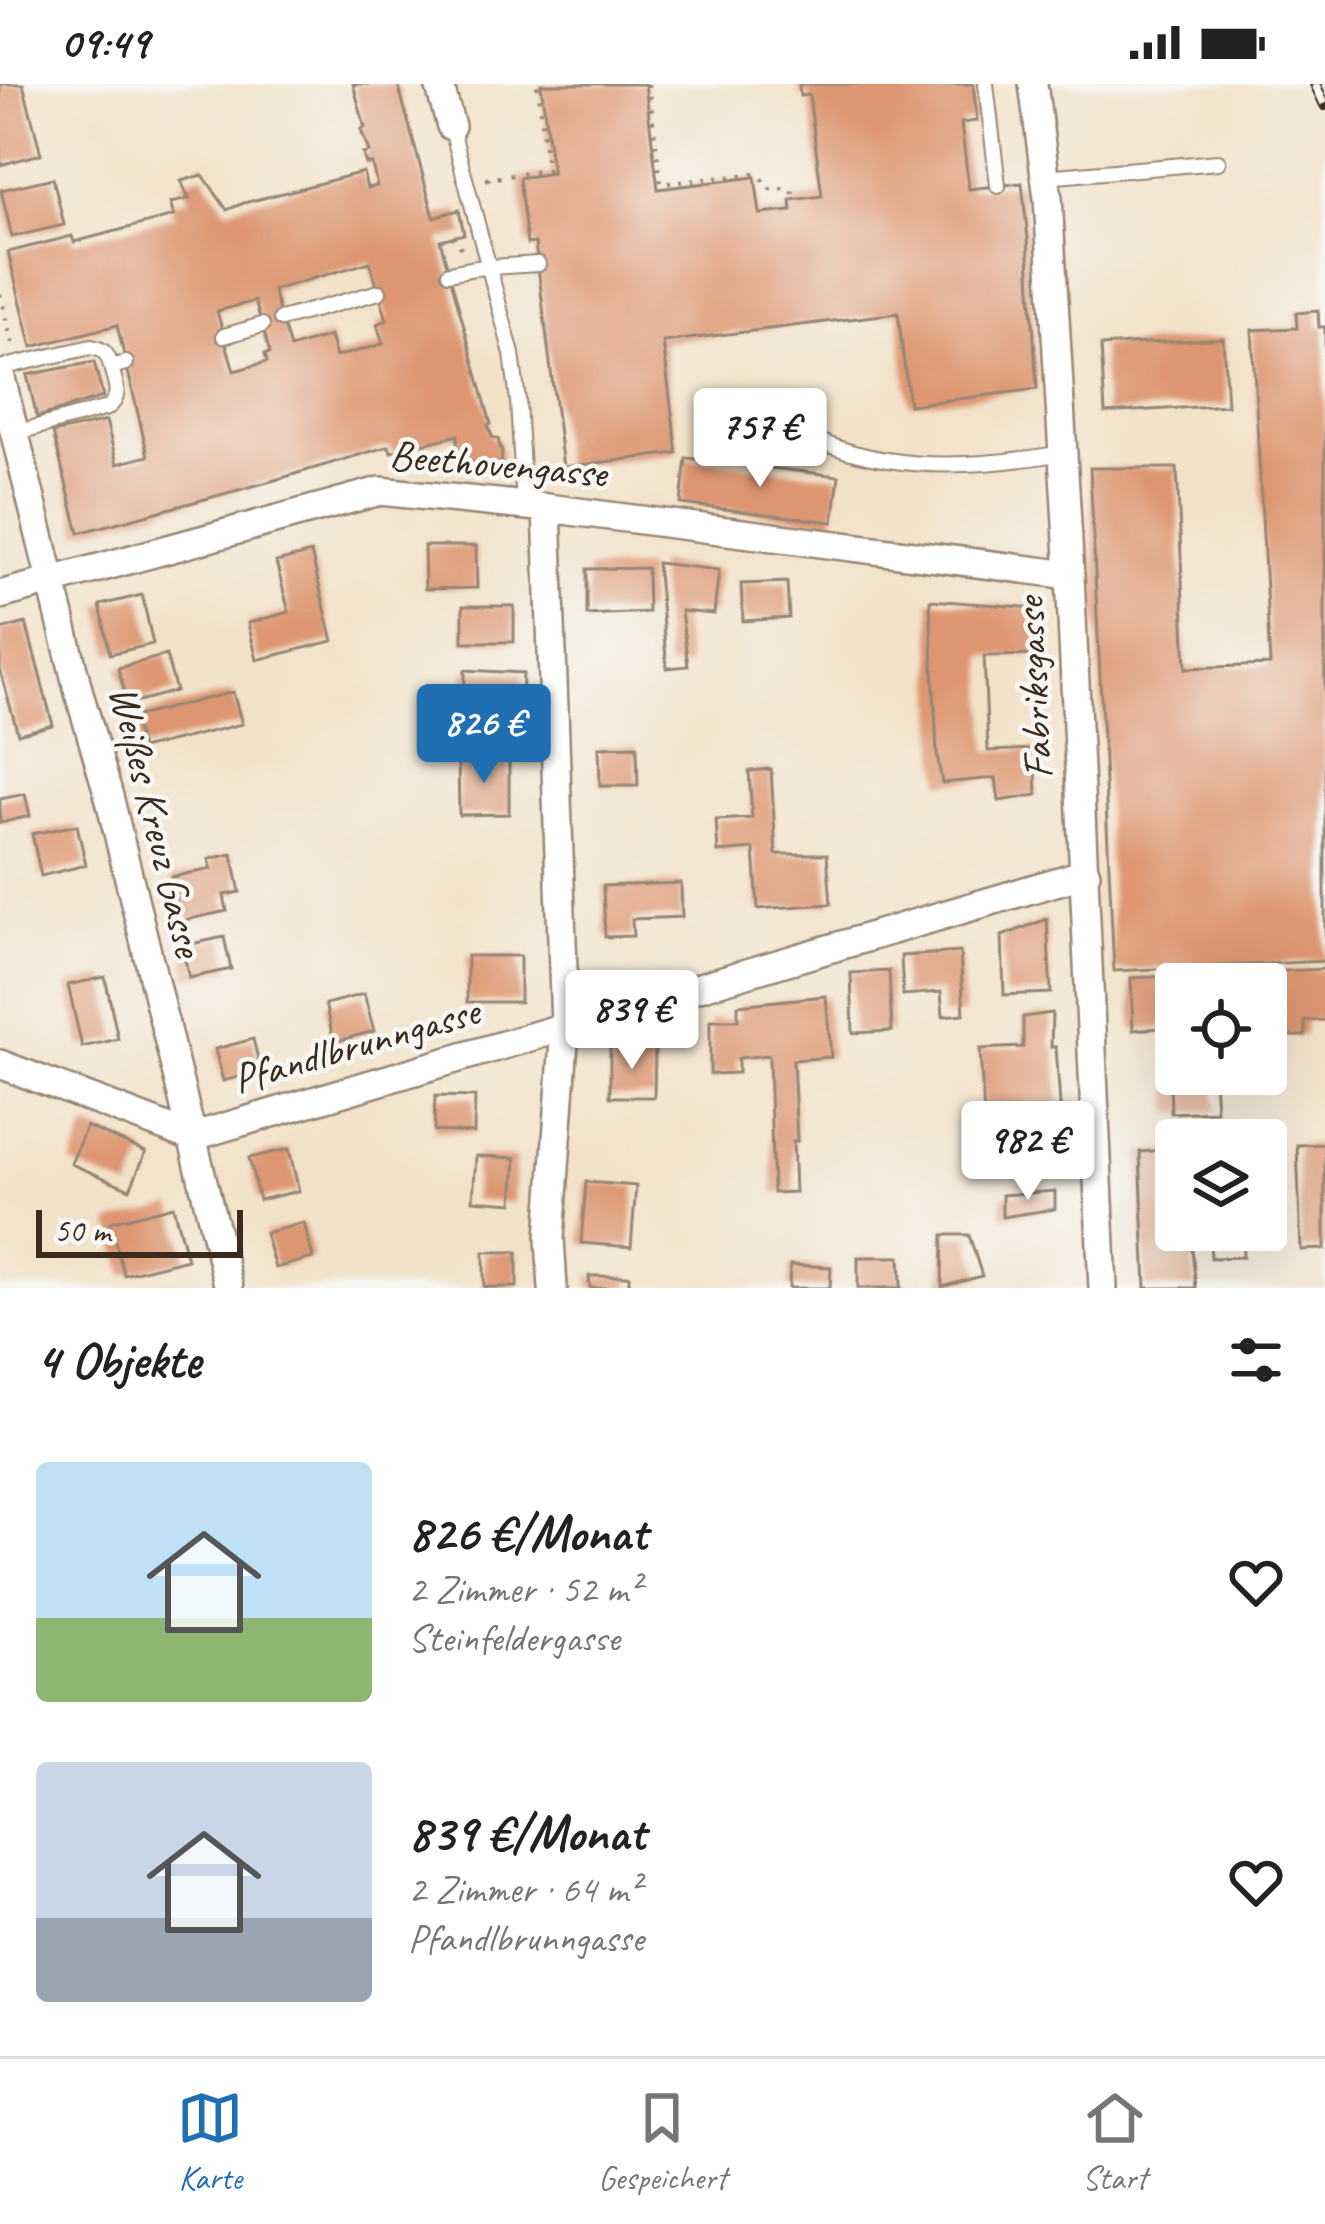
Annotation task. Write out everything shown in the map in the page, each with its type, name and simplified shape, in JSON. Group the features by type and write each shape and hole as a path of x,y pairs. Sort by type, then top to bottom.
{"street":[{"path":"439,84 452,125"},
{"name":"Fabriksgasse","path":"1034,84 1045,177 1070,575 1101,1287"},
{"name":"Weißes Kreuz Gasse","path":"0,371 230,1288"},
{"name":"Beethovengasse","path":"0,595 380,491 1070,575"},
{"path":"535,507 565,1027 550,1238 553,1288"},
{"name":"Pfandlbrunngasse","path":"0,1064 191,1137 1086,873"}],"lane":[{"path":"986,84 998,186"},
{"path":"452,125 512,354 535,507"},
{"path":"1045,177 1218,162"},
{"path":"449,273 488,260 538,264"},
{"path":"281,320 379,292"},
{"path":"224,335 262,325"},
{"path":"0,371 92,346 118,365 116,402 107,408 15,433"},
{"path":"738,403 831,446 886,461 961,466 1063,453"}],"path":[{"path":"491,197 488,179 547,170 537,84"},
{"path":"648,84 661,184 757,174 770,189 787,188 795,199"},
{"path":"452,236 464,251 488,260"}],"building":[{"path":"0,84 23,84 41,154 0,165"},
{"path":"353,84 398,84 434,217 459,210 464,234 440,240 488,425 502,453 501,467 456,460 458,435 391,452 389,446 79,533 53,433 106,421 117,464 148,456 117,325 32,347 8,252 72,236 74,242 174,216 170,203 189,199 181,181 203,175 227,210 363,172 367,188 377,186 372,164 366,164 363,154 369,152 361,130 365,128","holes":["370,262 387,320 377,324 383,344 336,357 330,336 290,348 273,290","255,301 270,353 265,354 267,362 234,371 217,311"]},
{"path":"541,84 645,84 658,189 755,177 760,214 792,211 791,200 822,196 809,95 800,96 799,84 973,84 977,121 961,123 969,189 1022,183 1037,389 909,405 898,313 663,342 677,453 563,467 535,243 527,244 519,178 552,173"},
{"path":"53,178 64,225 12,237 1,190"},
{"path":"1318,311 1319,327 1325,327 1325,961 1155,963 1155,969 1114,971 1090,468 1177,468 1186,668 1270,665 1252,330 1297,328 1296,313"},
{"path":"1223,338 1227,405 1105,413 1101,346"},
{"path":"94,362 103,397 37,417 27,375"},
{"path":"686,458 839,476 833,522 681,504"},
{"path":"424,546 476,546 477,588 425,589"},
{"path":"311,553 333,641 257,660 248,623 289,612 276,562"},
{"path":"657,563 719,570 714,614 681,611 688,666 667,668"},
{"path":"647,568 648,612 587,615 587,569"},
{"path":"787,582 789,618 743,621 741,584"},
{"path":"142,595 153,644 110,654 100,605"},
{"path":"930,600 1037,608 1042,655 984,656 988,751 1035,749 1037,795 999,801 996,778 942,783"},
{"path":"463,606 514,606 514,642 463,642"},
{"path":"26,623 53,725 18,734 0,670 0,630"},
{"path":"166,655 176,691 128,704 118,668"},
{"path":"465,670 523,673 522,711 464,709"},
{"path":"233,692 242,724 141,749 133,717"},
{"path":"637,746 638,786 600,786 599,747"},
{"path":"509,758 509,814 459,815 458,759"},
{"path":"771,769 776,854 827,854 831,904 758,909 754,849 718,852 716,820 752,818 749,771"},
{"path":"25,794 30,816 0,823 0,799"},
{"path":"77,825 86,865 41,876 32,834"},
{"path":"232,854 240,892 224,895 227,911 180,921 171,877 211,869 209,859"},
{"path":"681,883 682,917 632,919 633,936 605,937 603,886"},
{"path":"1047,919 1051,993 1004,995 1002,936"},
{"path":"224,937 231,969 189,978 182,946"},
{"path":"960,952 964,1014 943,1016 941,992 903,995 901,956"},
{"path":"467,956 520,956 520,1002 467,1002"},
{"path":"1325,969 1325,1020 1305,1021 1305,1036 1287,1036 1287,971"},
{"path":"889,971 892,1031 853,1033 851,973"},
{"path":"105,977 118,1039 82,1047 68,985"},
{"path":"1155,977 1155,1028 1133,1030 1131,978"},
{"path":"364,994 374,1031 334,1042 325,1004"},
{"path":"826,996 831,1057 793,1060 795,1192 773,1193 769,1055 738,1058 738,1073 710,1074 710,1020 738,1020 738,1005"},
{"path":"1052,1013 1051,1047 1056,1047 1064,1163 987,1168 980,1049 1023,1047 1023,1017"},
{"path":"253,1039 261,1071 223,1081 215,1049"},
{"path":"610,1047 655,1048 654,1097 610,1097"},
{"path":"1170,1095 1215,1095 1216,1111 1171,1113"},
{"path":"435,1096 475,1097 474,1133 434,1131"},
{"path":"86,1126 146,1152 130,1189 71,1164"},
{"path":"1325,1144 1325,1249 1301,1250 1297,1145"},
{"path":"289,1149 299,1191 259,1200 249,1158"},
{"path":"1155,1151 1155,1251 1192,1251 1196,1288 1146,1288 1140,1152"},
{"path":"476,1156 516,1158 513,1203 473,1200"},
{"path":"586,1182 636,1186 631,1247 581,1243"},
{"path":"1055,1191 1055,1209 1002,1217 1002,1195"},
{"path":"173,1206 187,1259 124,1275 110,1222"},
{"path":"304,1223 313,1258 275,1268 265,1233"},
{"path":"943,1235 969,1235 982,1276 942,1287"},
{"path":"1210,1251 1243,1251 1243,1257 1211,1258"},
{"path":"484,1252 517,1252 517,1287 484,1287"},
{"path":"858,1257 900,1257 901,1288 858,1288"},
{"path":"790,1265 831,1267 830,1288 789,1288"},
{"path":"589,1276 629,1276 629,1288 590,1288"}],"railway":[{"path":"1315,84 1325,105"}]}
